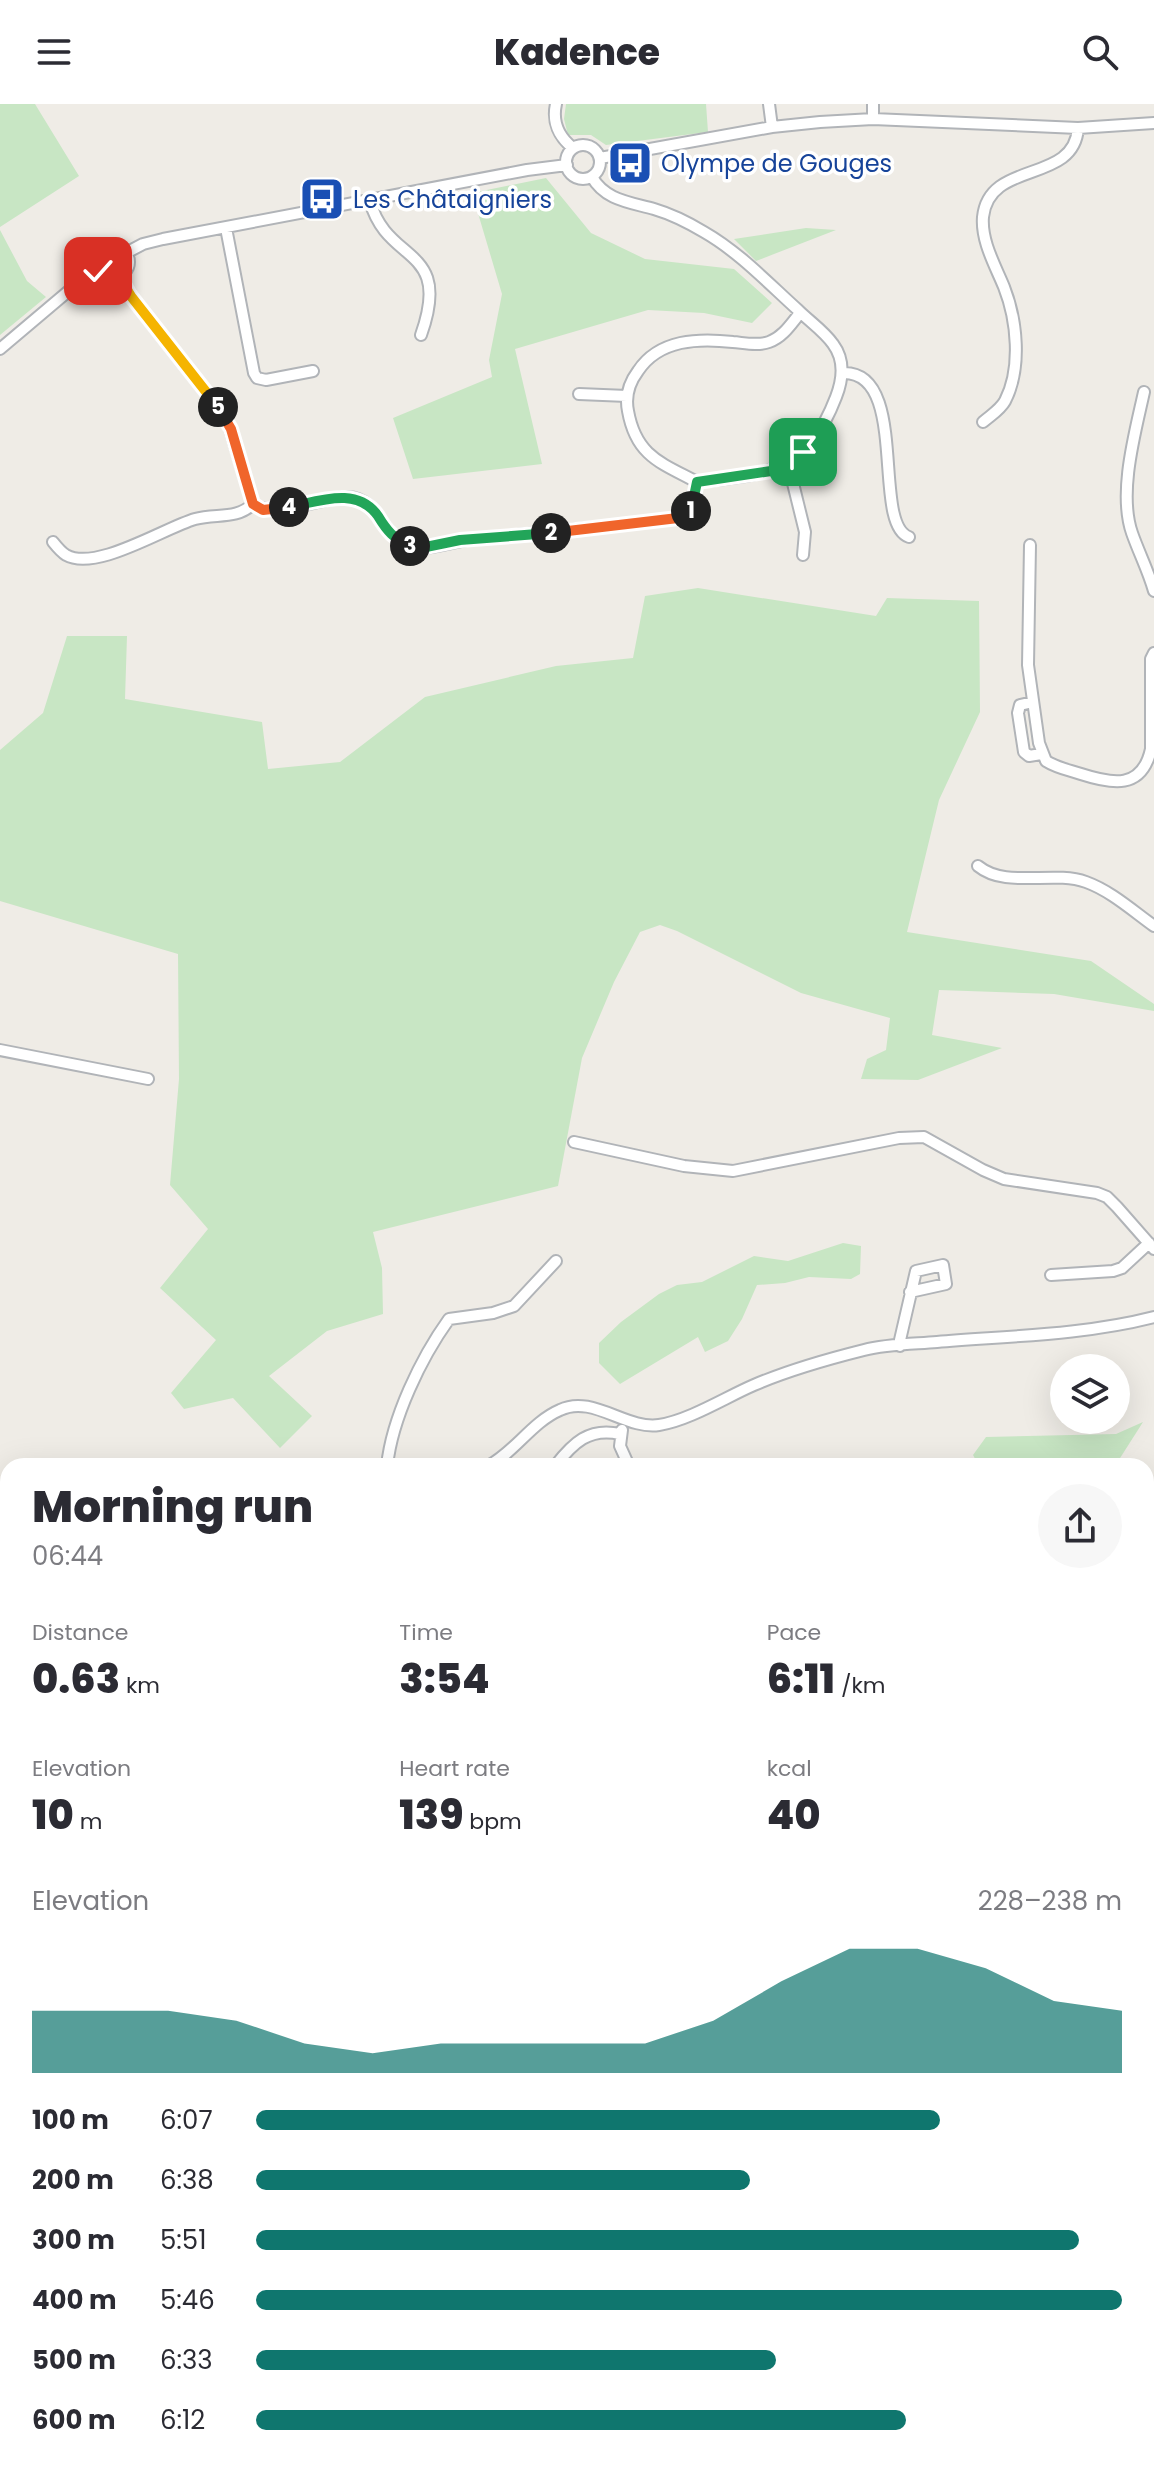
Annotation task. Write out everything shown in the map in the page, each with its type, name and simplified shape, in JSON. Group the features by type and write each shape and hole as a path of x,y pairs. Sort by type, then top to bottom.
{"street":[{"path":"556,104 555,123 564,141 573,148 589,146 600,158 599,169 592,177 576,177 567,165 567,156 573,148"},
{"path":"769,104 772,127"},
{"path":"873,104 873,119"},
{"path":"600,158 772,127 873,119 1078,128 1154,123"},
{"path":"983,422 1005,401 1010,388 1015,343 1013,318 983,230 987,200 995,189 1006,182 1069,155 1077,143 1078,128"},
{"path":"126,253 143,244 527,170 567,165"},
{"path":"592,177 599,190 615,198 656,209 716,239 800,313 834,345 843,373 821,431 803,452 788,463 761,473 697,482 665,467 644,450 632,428 627,396 642,364 683,341 699,339 760,344 783,334 800,313"},
{"path":"370,201 380,223 424,269 430,280 432,297 421,335"},
{"path":"226,228 257,378 266,380 313,371"},
{"path":"118,248 126,253 129,264 126,271 119,275 108,274 103,269 101,259 105,251 118,248"},
{"path":"0,349 84,278 103,269"},
{"path":"119,275 127,292 227,419 253,504 258,508 271,510 339,498 358,499 370,506 393,537 421,548 460,540 678,518 691,511 697,482"},
{"path":"843,373 853,373 865,379 878,399 889,462 894,522 902,535 909,537"},
{"path":"1144,392 1132,449 1128,501 1131,532 1148,567 1154,591"},
{"path":"579,394 627,396"},
{"path":"788,463 805,532 803,555"},
{"path":"53,542 60,551 73,558 97,556 127,548 196,519 240,514 253,504"},
{"path":"1030,545 1028,665 1041,754 1051,765 1109,783 1127,781 1137,775 1149,759 1151,749 1151,659 1154,653"},
{"path":"1033,702 1020,705 1018,713 1024,752 1029,756 1041,754"},
{"path":"978,866 993,876 1061,877 1084,881 1098,887 1154,926"},
{"path":"0,1050 148,1079"},
{"path":"574,1142 721,1171 919,1136 1004,1179 1086,1190 1107,1197 1152,1246 1113,1271 1051,1275"},
{"path":"389,1458 416,1376 449,1319 493,1313 514,1306 556,1261"},
{"path":"900,1346 910,1292"},
{"path":"502,1458 562,1408 584,1407 649,1426 668,1423 759,1383 867,1349 1051,1332 1154,1317"},
{"path":"625,1458 620,1446 620,1434 627,1421"},
{"path":"562,1458 578,1440 598,1433 620,1434"}],"green space":[{"path":"0,104 35,104 79,176 0,227"},
{"path":"566,104 706,104 708,132 606,145 591,135 568,135 564,119"},
{"path":"546,178 591,233 645,259 734,269 772,303 752,323 704,313 648,310 515,349 542,464 413,479 393,418 492,377 489,360 502,294 472,193"},
{"path":"806,228 836,230 756,261 734,239"},
{"path":"0,230 27,281 46,297 0,335"},
{"path":"698,588 876,616 887,598 979,601 980,712 939,800 907,932 1091,961 1154,1004 1154,1011 1054,994 939,990 932,1035 1002,1048 918,1080 861,1079 867,1059 886,1050 890,1018 801,993 660,925 640,932 614,982 582,1058 558,1186 373,1232 382,1268 383,1314 327,1331 269,1376 312,1416 280,1448 233,1398 184,1409 171,1393 216,1340 160,1288 208,1229 170,1185 179,1079 178,954 0,901 0,750 43,713 67,636 127,636 125,699 262,722 268,769 340,762 425,697 556,666 633,658 645,596"},
{"path":"843,1243 861,1246 860,1274 851,1279 809,1277 757,1285 728,1341 705,1352 698,1337 620,1384 599,1363 599,1343 621,1322 659,1294 677,1285 702,1282 754,1256 788,1261"},
{"path":"1143,1422 1120,1458 975,1458 973,1455 986,1437 1130,1434 1130,1428"}],"place":[{"name":"Olympe de Gouges","path":"630,163"},
{"name":"Les Châtaigniers","path":"322,199"}],"route":[{"path":"98,271 103,269 108,274 119,275 127,292 227,419 249,495 253,504 263,510 350,497 370,506 393,537 421,548 460,540 594,529 678,518 691,511 697,482 771,471 803,452"}]}
